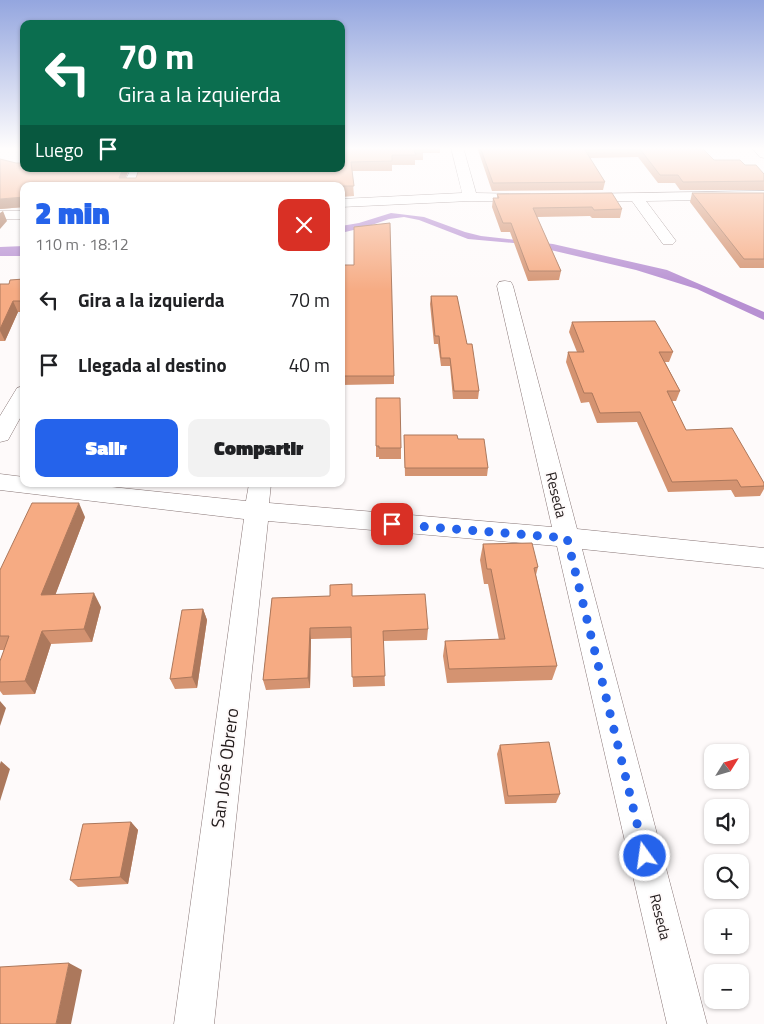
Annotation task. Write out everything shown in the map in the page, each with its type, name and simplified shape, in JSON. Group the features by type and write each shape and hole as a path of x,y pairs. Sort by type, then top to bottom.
{"street":[{"path":"566,198 764,195"},
{"path":"345,203 470,197 548,198"},
{"path":"636,197 668,241"},
{"path":"0,215 20,216"},
{"name":"Reseda","path":"504,286 687,1024"},
{"path":"0,435 20,399"},
{"path":"0,482 20,483"},
{"path":"81,487 258,498 567,538 764,558"},
{"name":"San José Obrero","path":"194,1024 258,498"}],"shaded area":[{"path":"391,213 424,217 481,236 553,244 667,270 764,312 764,320 697,289 636,270 525,244 468,239 419,220 404,217 389,219 345,232 345,225"},
{"path":"20,246 20,256 0,256 0,247"}],"building":[{"path":"0,195 20,195 20,197 0,199"},
{"path":"497,195 613,195 622,209 594,210 592,207 533,208 561,271 529,271 511,223 503,223 493,198 499,198"},
{"path":"693,195 764,195 764,259 744,259"},
{"path":"390,223 394,376 345,376 345,265 354,265 354,227"},
{"path":"20,279 20,301 13,301 0,329 0,284 9,284 10,280"},
{"path":"431,296 457,296 467,344 472,344 479,391 454,391 450,358 441,358 439,336 435,336"},
{"path":"655,321 673,352 659,352 680,391 667,391 686,430 732,428 764,486 741,487 737,480 672,482 640,412 600,413 592,393 584,393 568,352 584,352 572,322"},
{"path":"376,398 400,398 401,448 379,448 379,446 376,446"},
{"path":"404,435 457,435 458,439 484,439 488,468 405,468"},
{"path":"32,503 79,503 41,595 94,593 84,629 42,631 25,681 0,682 0,661 9,636 0,636 0,570"},
{"path":"532,543 538,567 534,568 557,666 449,669 445,641 505,639 491,569 487,569 483,544"},
{"path":"352,584 352,596 425,594 428,629 383,631 385,676 352,677 351,627 310,628 308,678 263,680 272,598 330,596 330,585"},
{"path":"203,609 192,677 170,679 182,610"},
{"path":"549,742 560,794 508,796 500,745"},
{"path":"131,822 120,877 70,880 83,824"},
{"path":"69,963 56,1024 0,1024 0,967"}],"route":[{"path":"392,524 567,538 645,856"}]}
